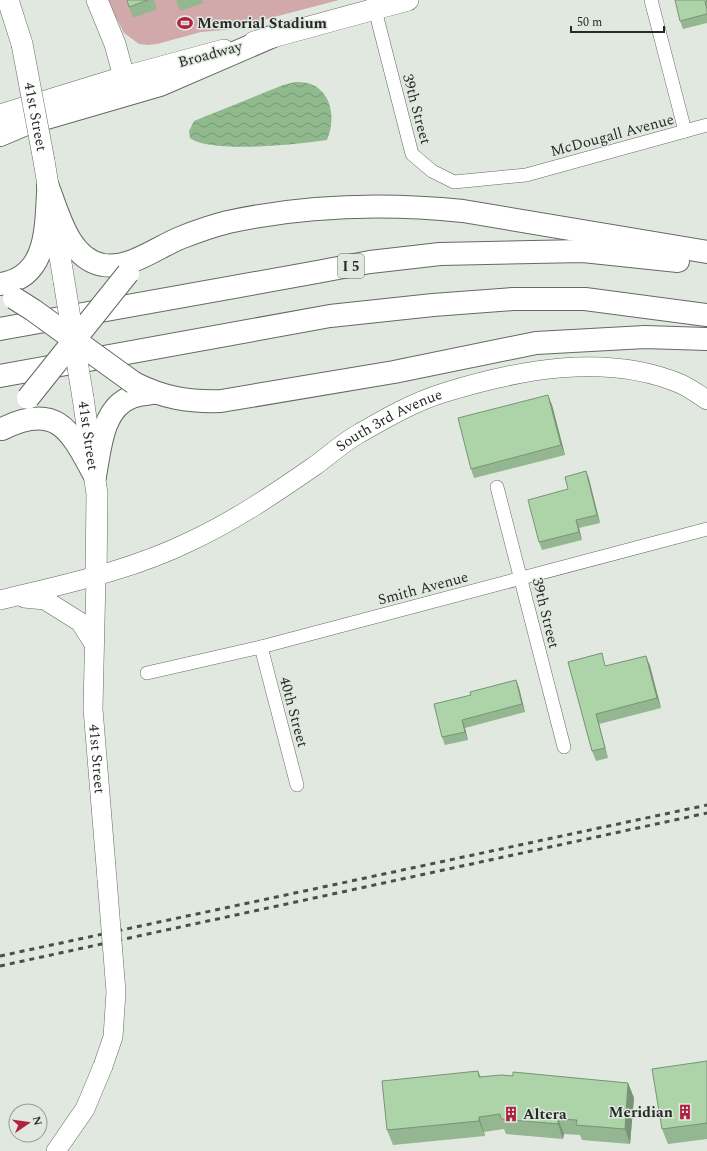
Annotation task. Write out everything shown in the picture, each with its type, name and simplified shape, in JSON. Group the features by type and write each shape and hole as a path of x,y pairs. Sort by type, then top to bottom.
{"highway":[{"path":"0,135 26,124 160,85 271,37"},
{"path":"48,187 73,246 89,260 113,265 144,256 193,233 233,221 289,211 331,206 426,207 463,211 707,252"},
{"path":"48,187 44,240 40,256 25,274 4,291 33,310 134,383 154,393 188,400 221,401 394,372 536,343 645,337 707,339"},
{"name":"I 5","path":"0,329 370,262 440,254 583,252 707,265"},
{"path":"1,430 128,273 144,256"},
{"path":"0,376 330,316 433,305 513,299 585,299 707,315"},
{"path":"95,476 100,447 112,412 122,402 132,397 154,393"},
{"path":"1,430 25,419 38,418 55,422 66,429 74,438 95,476"}],"main road":[{"name":"41st Street","path":"8,0 22,44 44,161 95,476 98,515 94,644 95,747 116,992 113,1037 104,1066 85,1109 56,1151"},
{"path":"97,0 115,44 124,77"},
{"name":"Broadway","path":"5,112 124,77 271,37 374,4 408,0"},
{"name":"South 3rd Avenue","path":"7,599 96,577 125,568 191,541 244,512 314,466 358,434 400,412 441,394 518,373 575,367 619,368 654,375 682,385 707,400"},
{"path":"7,599 45,600 80,622 94,644"}],"street":[{"path":"651,0 685,131"},
{"name":"39th Street","path":"374,4 412,154 432,171 454,182 526,175"},
{"name":"McDougall Avenue","path":"526,175 707,125"},
{"name":"39th Street","path":"497,487 564,747"},
{"name":"Smith Avenue","path":"147,674 261,647 707,529"},
{"name":"40th Street","path":"261,647 297,785"}],"shaded area":[{"name":"Memorial Stadium","path":"107,0 339,0 225,30 201,32 148,45 139,44 124,33"}],"water":[{"path":"295,82 307,83 316,87 328,100 331,110 331,120 327,140 297,144 235,147 216,146 201,143 190,138 189,131 194,121 283,85"}],"building":[{"path":"127,0 148,0 129,7"},
{"path":"675,0 707,0 705,2 707,14 680,21"},
{"path":"548,395 561,445 471,469 458,418"},
{"path":"586,471 597,515 576,520 579,532 539,542 528,500 568,489 565,477"},
{"path":"602,653 605,666 646,656 657,698 596,714 605,748 592,751 568,662"},
{"path":"516,680 522,704 462,720 465,732 442,737 434,704 471,695 470,692"},
{"name":"Meridian","path":"707,1061 707,1123 662,1129 652,1069"},
{"name":"Altera","path":"478,1071 479,1077 501,1075 513,1076 513,1072 628,1083 625,1129 576,1125 577,1120 558,1119 558,1124 501,1119 500,1114 479,1117 479,1121 387,1130 382,1081"}],"railway":[{"path":"0,956 707,805"},
{"path":"0,966 707,813"}],"place":[{"name":"Memorial Stadium","path":"185,23"},
{"name":"Meridian","path":"685,1112"},
{"name":"Altera","path":"511,1114"}]}
